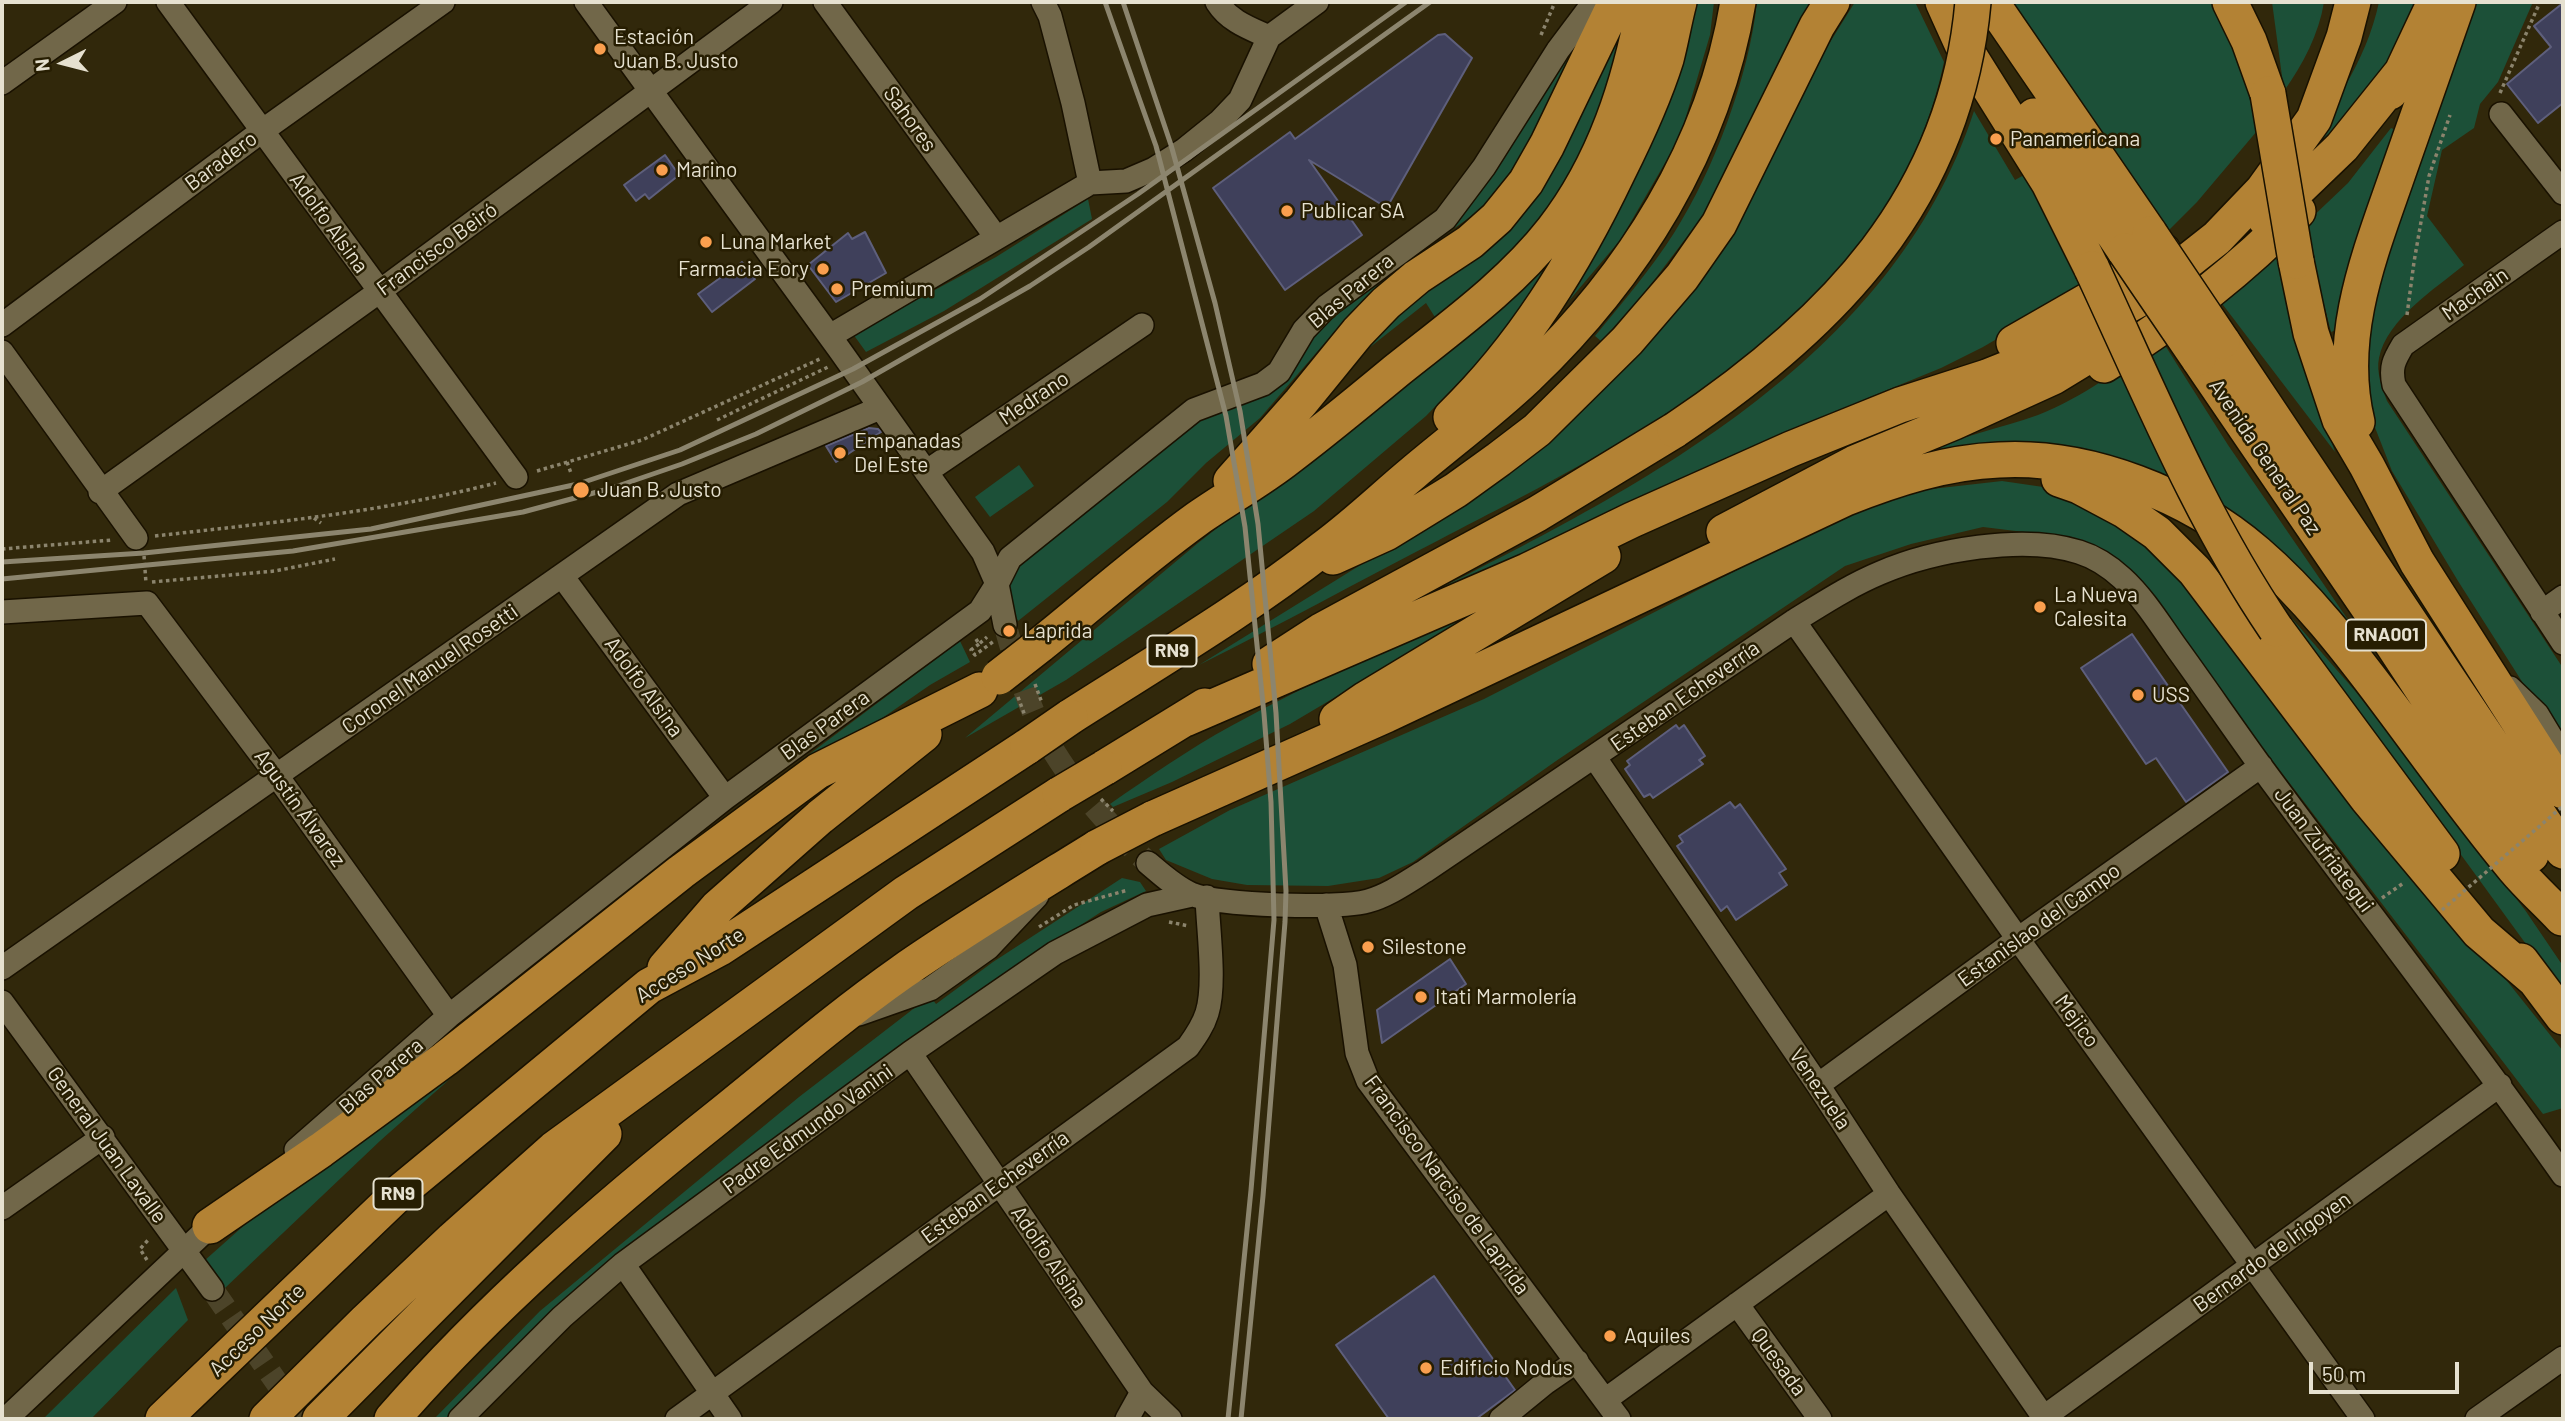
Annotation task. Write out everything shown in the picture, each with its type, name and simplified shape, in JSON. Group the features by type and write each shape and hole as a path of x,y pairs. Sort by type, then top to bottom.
{"highway":[{"path":"1196,520 1386,303 1417,277 1470,242 1497,218 1526,182 1548,145 1616,2"},
{"path":"210,1226 321,1150 445,1059 681,872 818,771 989,671 1040,645 1196,520 1287,459 1430,344 1527,261 1554,229 1581,188 1621,104 1635,55 1645,2"},
{"path":"1327,547 1399,467 1475,393 1539,314 1589,232 1634,139 1666,59 1679,2"},
{"path":"1274,585 1327,547 1527,378 1576,328 1619,274 1684,171 1707,118 1726,57 1738,2"},
{"path":"1274,585 1386,533 1456,490 1537,430 1627,341 1682,277 1719,224 1817,26 1832,2"},
{"path":"1943,2 1962,44 2049,183 2217,530 2276,629 2563,1017"},
{"name":"Avenida General Paz","path":"1953,2 2137,242"},
{"path":"267,1419 395,1294 554,1149 906,893 1321,631 1538,514 1675,430 1718,402 1767,364 1821,315 1861,273 1893,231 1922,181 1945,125 1963,70 1973,2"},
{"name":"Avenida General Paz","path":"1992,2 2137,242 2563,851"},
{"path":"2230,2 2249,41 2268,94"},
{"path":"2258,2 2268,94 2296,261 2311,333 2340,420 2417,562 2563,791"},
{"path":"1185,719 1514,576 1791,449 1900,405 2089,300 2187,234 2236,186 2299,107 2329,77 2353,2"},
{"path":"1575,624 1679,557 1820,480 2053,377 2093,353 2202,273 2284,204 2342,148 2402,72 2435,2"},
{"path":"2367,466 2351,399 2349,353 2355,308 2377,235 2458,2"},
{"name":"Avenida General Paz","path":"2210,350 2370,610 2531,855 2562,919"},
{"path":"1999,460 2078,486 2123,510 2157,533 2195,571 2338,762 2479,932 2535,979"},
{"path":"392,1419 489,1315 580,1229 901,973 1098,846 1277,762 1386,715 1575,624 1687,575 1866,490 1912,475 1999,460 2026,460 2085,469 2149,487 2176,498 2220,525 2257,552 2301,596 2361,667 2515,870 2562,919"},
{"path":"1277,762 1366,699 1619,547 1706,489"},
{"name":"Acceso Norte","path":"163,1419 401,1191 649,986 720,947 1274,585"},
{"path":"649,986 728,898 989,671"},
{"path":"320,1419 676,1062"}],"street":[{"path":"2,83 115,2"},
{"name":"Adolfo Alsina","path":"168,2 516,478"},
{"name":"Baradero","path":"2,325 262,131 443,2"},
{"path":"586,2 983,552 998,584 1005,625"},
{"name":"Francisco Beiró","path":"100,492 380,291 771,2"},
{"name":"Sahores","path":"825,2 996,237"},
{"path":"1043,2 1050,16 1070,90 1090,183"},
{"path":"1217,2 1223,11 1241,24 1269,37"},
{"path":"838,348 996,237 1090,183 1126,181 1154,169 1202,135 1240,100 1269,37 1317,2"},
{"name":"Blas Parera","path":"6,1419 210,1226 449,1016 725,798 981,611 1010,558 1194,410 1263,384 1279,372 1304,330 1327,306 1444,219 1484,167 1558,50 1594,2"},
{"path":"2501,114 2563,193"},
{"name":"Machain","path":"2398,354 2563,232"},
{"name":"Medrano","path":"926,472 1142,324"},
{"path":"2,352 100,492 139,538"},
{"path":"2398,354 2394,385 2563,643"},
{"name":"Coronel Manuel Rosetti","path":"2,968 678,494 880,408"},
{"name":"Esteban Echeverría","path":"1326,905 1370,900 1406,883 1595,758 1794,621 1852,585 1899,565 1940,555 2023,545 2066,549"},
{"name":"Juan Zufriategui","path":"2066,549 2108,567 2137,595 2261,766 2500,1085 2563,1175"},
{"name":"Adolfo Alsina","path":"562,576 725,798"},
{"path":"2,612 147,593"},
{"name":"Agustín Álvarez","path":"147,593 449,1016"},
{"path":"2542,612 2563,597"},
{"name":"Mejico","path":"1794,621 2362,1419"},
{"path":"2476,656 2537,714 2563,757"},
{"name":"Venezuela","path":"1595,758 1889,1194 2045,1418"},
{"name":"Estanislao del Campo","path":"1818,1085 2261,766"},
{"path":"1148,863 1171,883 1200,896 1249,902 1326,905"},
{"name":"Esteban Echeverría","path":"677,1419 1188,1047 1200,1031 1208,1012 1210,986 1200,896"},
{"name":"Padre Edmundo Vanini","path":"460,1419 562,1317 623,1264 910,1054 1055,953 1147,905 1200,896"},
{"name":"Francisco Narciso de Laprida","path":"1326,905 1345,965 1357,1053 1368,1082 1619,1419"},
{"name":"General Juan Lavalle","path":"2,1002 212,1289"},
{"name":"Adolfo Alsina","path":"910,1054 1142,1392 1170,1419"},
{"name":"Bernardo de Irigoyen","path":"2045,1418 2500,1085"},
{"path":"2,1208 103,1137"},
{"path":"1605,1399 1889,1194"},
{"path":"623,1264 730,1419"},
{"name":"Quesada","path":"1737,1304 1820,1419"},
{"path":"2477,1419 2563,1358"},
{"path":"1501,1419 1577,1361"},
{"path":"1127,1419 1142,1392"}],"path":[{"path":"2501,114 2498,97 2540,2"},
{"path":"2398,354 2429,177 2450,114"},
{"path":"717,420 838,348"},
{"path":"2,549 139,538 314,518 440,497 516,478 642,440 771,383 838,348"},
{"path":"567,462 570,473"},
{"path":"314,518 321,523"},
{"path":"139,538 147,593 335,559"},
{"path":"979,644 971,650 989,671"},
{"path":"2442,910 2563,806"}],"green space":[{"path":"1630,2 1620,130 1551,261 1494,345 1426,416 1314,511 1066,680 965,738 1198,543 1452,344 1426,303 1355,359 1352,354 1464,255"},
{"path":"1689,2 1714,2 1710,35 1680,137 1621,239 1546,328"},
{"path":"1757,2 1817,2 1705,213 1642,296 1601,341 1595,336 1665,246 1703,181 1738,91 1753,31"},
{"path":"1855,2 1915,2 1944,62 1916,150 1872,227 1816,295 1749,355 1676,408 1598,455 1199,665 1396,543 1522,455 1791,116 1822,55"},
{"path":"2004,2 2211,2 2228,32 2240,64 2257,131 2197,202 2168,231"},
{"path":"2272,2 2324,2 2309,48 2284,91"},
{"path":"2379,2 2423,2 2374,90 2332,143 2294,161 2356,66"},
{"path":"2473,2 2533,2 2498,82 2480,104 2474,128 2442,150 2427,216 2464,265 2426,295 2392,330 2379,358 2379,374 2387,401 2563,668 2563,746 2392,471 2374,425 2365,364 2370,312"},
{"path":"1577,41 1534,134 1508,175 1480,210 1384,278 1260,418 1206,463 1167,502 1018,621 1002,587 1015,566 1199,412 1249,397 1325,317 1453,218"},
{"path":"1974,111 2015,180 2024,175 2061,240 2082,289 1983,347 1941,368 1870,397 1601,522 1417,600 1585,512 1668,463 1747,408 1820,347 1883,278 1936,200"},
{"path":"2391,128 2398,131 2336,330 2331,332 2306,223 2348,183"},
{"path":"1088,199 1092,219 944,311 866,352 853,334 996,257"},
{"path":"2279,248 2312,385 2335,452 2217,297"},
{"path":"2161,339 2228,445 2399,694 2223,509 2155,471 2104,455 1920,455 2055,408 2102,381"},
{"path":"1019,465 1034,486 990,517 975,497"},
{"path":"2002,481 2057,489 2155,541 2563,1051 2563,1108 2543,1114 2138,585 2071,542 2024,532 1983,527 1911,544 1845,566 1556,761 1413,862 1379,878 1328,886 1247,885 1212,879 1166,860 1159,849 1230,810 1484,699 1847,514 1914,491"},
{"path":"2275,599 2356,692 2525,910 2563,966 2563,995"},
{"path":"1489,606 1290,724 1172,782 1113,807 1110,804 1200,744 1262,709 1358,663"},
{"path":"960,641 970,662 930,685 728,825 487,1008 482,1000"},
{"path":"1122,878 1140,882 1146,891 1101,912 980,990 875,1064 669,1219 553,1312 449,1419 434,1419 540,1311 799,1097 930,996 936,1004 993,962"},
{"path":"496,1038 381,1140 225,1288 204,1261 249,1221"},
{"path":"176,1288 188,1320 91,1419 43,1419"}],"building":[{"path":"2563,3 2563,103 2538,123 2507,84 2551,47 2534,26"},
{"path":"1445,34 1472,58 1390,202 1384,206 1309,160 1362,235 1285,290 1213,188 1290,132 1295,139 1438,35"},
{"path":"665,155 679,175 649,199 645,194 636,201 624,185"},
{"path":"865,232 886,273 836,302 808,265 848,233 852,239"},
{"path":"742,262 755,279 712,312 698,294"},
{"name":"Empanadas Del Este","path":"869,428 881,432 836,462 826,446"},
{"path":"2132,634 2228,772 2186,802 2156,758 2146,764 2081,668"},
{"path":"1676,725 1679,729 1684,725 1705,756 1699,760 1703,764 1653,798 1650,794 1644,797 1625,769 1630,765 1627,761"},
{"path":"1730,802 1735,808 1740,804 1786,869 1779,873 1787,885 1736,920 1727,906 1721,911 1677,846 1683,842 1679,836"},
{"name":"Itati Marmolería","path":"1450,959 1466,984 1382,1043 1377,1010"},
{"name":"Edificio Nodus","path":"1434,1276 1515,1390 1476,1419 1389,1419 1336,1345"}],"tunnel":[{"path":"1005,625 1029,702 1050,746 1088,800 1148,863"},
{"path":"212,1289 302,1419"}],"railway":[{"path":"1105,2 1156,146 1226,416 1245,527 1264,714 1271,802 1274,920 1228,1419"},
{"path":"1123,2 1171,145 1215,303 1240,411 1258,524 1276,713 1286,891 1285,922 1263,1196 1241,1419"},
{"path":"2,562 144,553 371,529 578,484 680,450 853,369 980,299 1138,194 1406,2"},
{"path":"2,579 293,551 523,512 612,488 682,464 756,434 862,382 1030,286 1089,247 1430,2"}],"place":[{"name":"Estación Juan B. Justo","path":"600,49"},
{"name":"Panamericana","path":"1996,139"},
{"name":"Marino","path":"662,170"},
{"name":"Publicar SA","path":"1287,211"},
{"name":"Luna Market","path":"706,242"},
{"name":"Farmacia Eory","path":"823,269"},
{"name":"Premium","path":"837,289"},
{"name":"Empanadas Del Este","path":"840,453"},
{"name":"Juan B. Justo","path":"581,490"},
{"name":"La Nueva Calesita","path":"2040,607"},
{"name":"Laprida","path":"1009,631"},
{"name":"USS","path":"2138,695"},
{"name":"Silestone","path":"1368,947"},
{"name":"Itati Marmolería","path":"1421,997"},
{"name":"Aquiles","path":"1610,1336"},
{"name":"Edificio Nodus","path":"1426,1368"}]}
